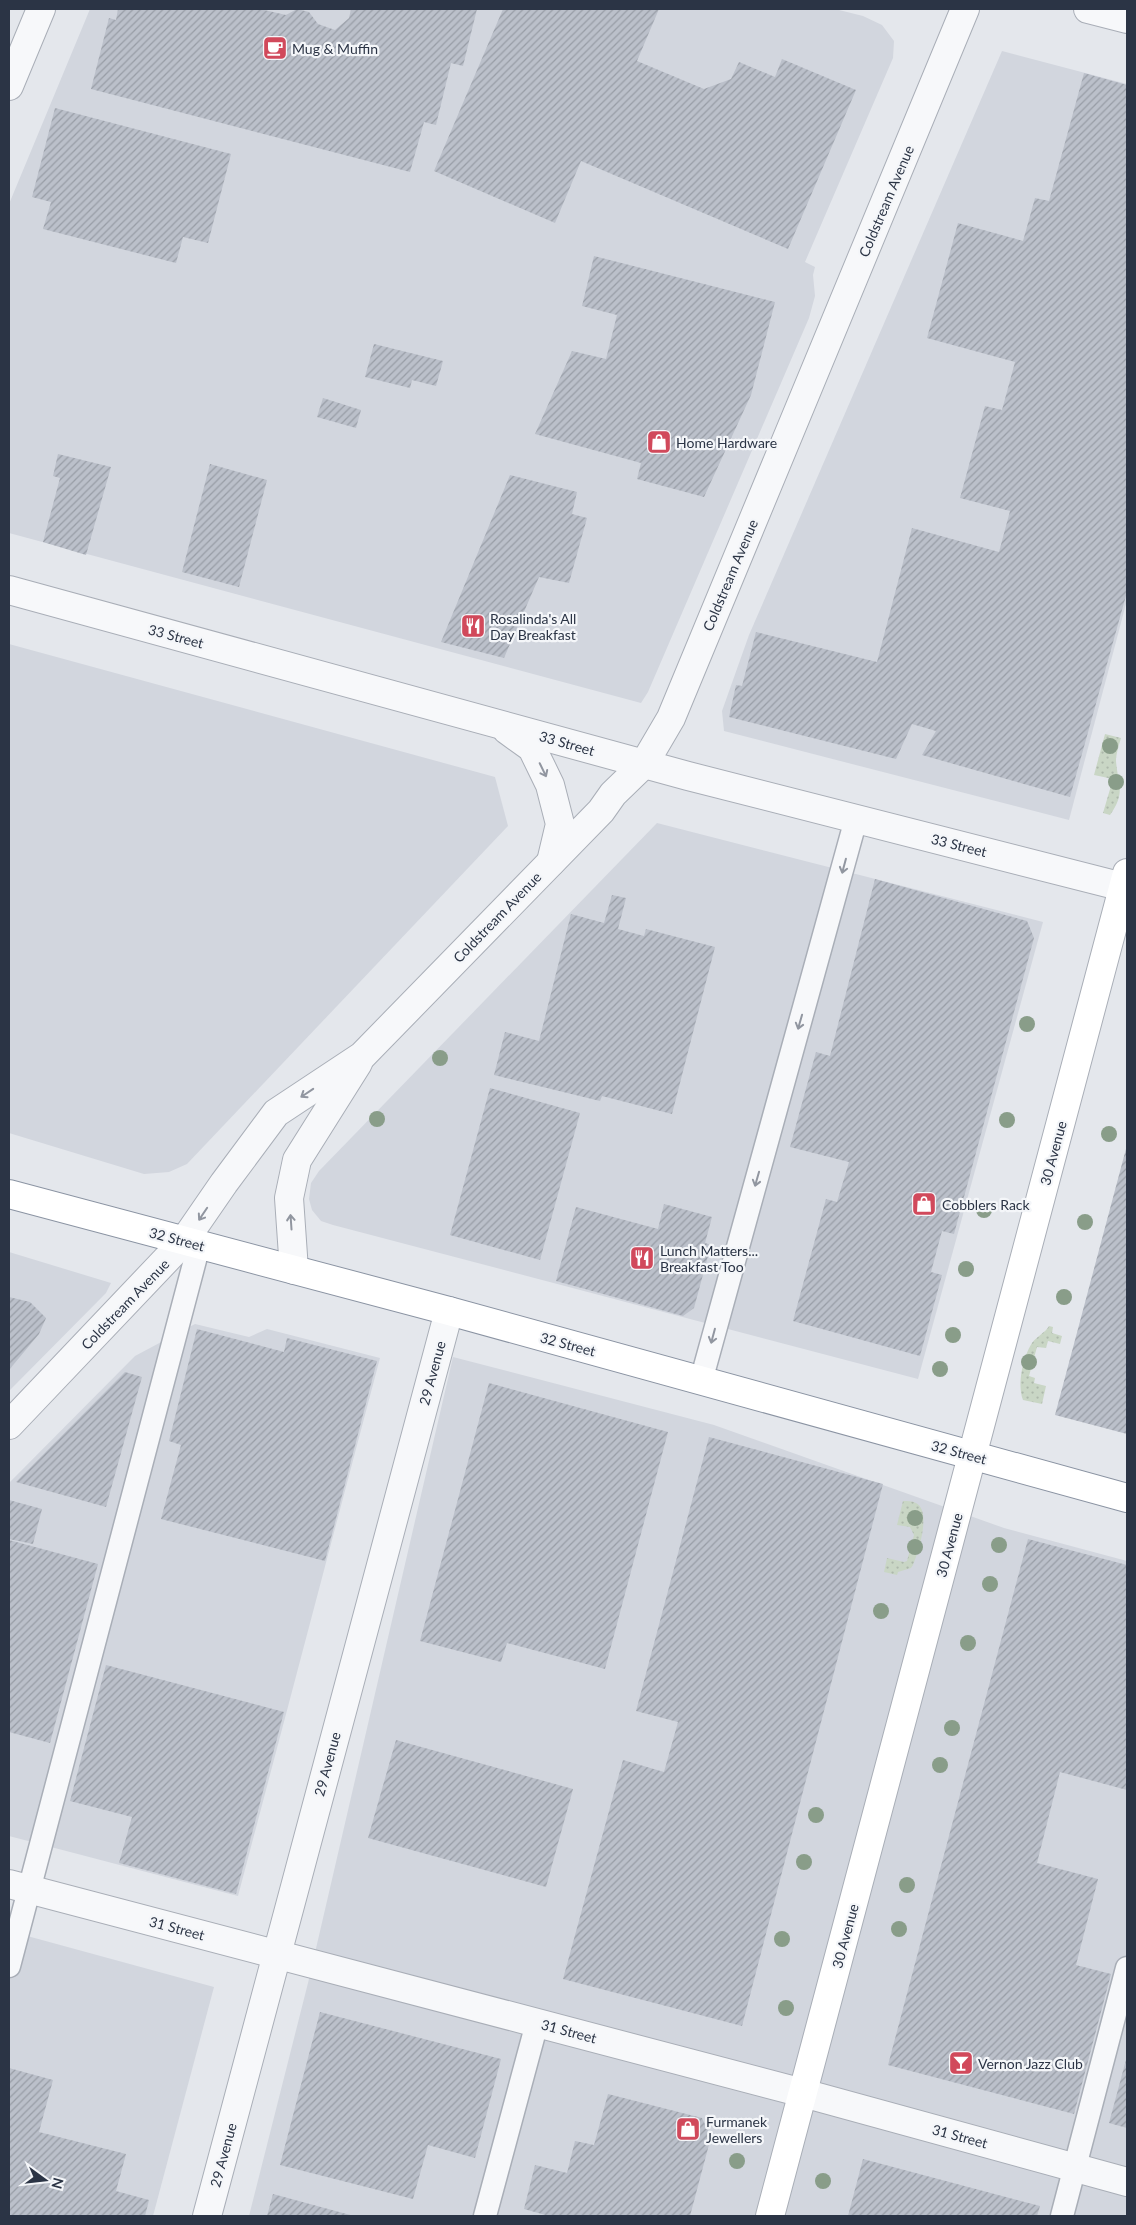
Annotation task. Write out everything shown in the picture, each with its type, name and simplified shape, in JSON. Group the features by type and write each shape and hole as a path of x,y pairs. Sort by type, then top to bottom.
{"main road":[{"name":"30 Avenue","path":"770,2216 1126,882"},
{"name":"32 Street","path":"9,1194 449,1311 1127,1498"}],"street":[{"path":"9,86 41,9"},
{"name":"Coldstream Avenue","path":"9,1425 192,1243 224,1183 276,1113 362,1056 644,764 671,718 965,9"},
{"path":"1088,9 1127,19"},
{"name":"33 Street","path":"9,590 644,764 856,819 1126,882"},
{"path":"499,723 532,748 550,785 560,824 551,862"},
{"name":"Coldstream Avenue","path":"294,1270 289,1198 297,1160 362,1056"},
{"name":"29 Avenue","path":"207,2216 449,1311"},
{"name":"31 Street","path":"19,1887 537,2022 1127,2182"}],"lane":[{"path":"701,1381 856,819"},
{"path":"9,1966 19,1887 192,1243"},
{"path":"1062,2216 1127,1968"},
{"path":"486,2216 537,2022"}],"shaded area":[{"path":"90,9 835,9 863,16 882,25 894,41 893,58 805,262 815,267 813,275 815,296 809,318 648,692 641,703 9,533 9,204"},
{"path":"1002,51 1127,84 1127,600 1069,820 724,731 722,711 749,635"},
{"path":"9,644 495,777 508,826 187,1164 169,1172 144,1174 9,1133"},
{"path":"657,823 1043,922 918,1379 333,1225 321,1221 312,1210 309,1199 311,1183 319,1171"},
{"path":"9,1252 111,1283 106,1293 9,1391"},
{"path":"195,1324 249,1337 267,1329 380,1358 238,1896 9,1836 9,1483 135,1356"},
{"path":"453,1357 714,1425 1004,1528 1127,1561 1127,2216 249,2216 308,1983"},
{"path":"9,1931 214,1987 153,2216 9,2216"}],"green space":[{"path":"1105,734 1121,738 1116,761 1120,789 1118,800 1110,815 1103,813 1113,779 1094,775"},
{"path":"1049,1326 1053,1327 1052,1333 1062,1336 1060,1344 1048,1341 1046,1348 1037,1347 1029,1376 1035,1378 1034,1383 1046,1386 1042,1404 1023,1400 1021,1378 1026,1355 1032,1343"},
{"path":"903,1501 914,1502 921,1507 923,1523 918,1551 913,1565 911,1568 898,1572 897,1575 884,1572 887,1558 907,1561 914,1535 910,1527 897,1525"}],"building":[{"path":"118,9 260,9 286,15 297,9 309,12 318,24 335,30 349,18 351,9 477,9 463,66 451,63 436,125 424,122 410,172 91,89 109,18 116,20"},
{"path":"503,9 659,9 637,61 704,89 731,79 739,62 775,77 782,59 856,90 788,249 581,161 555,223 434,171"},
{"path":"1084,73 1127,85 1127,592 1070,797 922,755 936,731 912,724 896,759 729,717 736,685 742,686 756,632 877,662 912,528 999,552 1010,511 960,498 985,406 1002,410 1015,362 927,338 958,223 1023,241 1035,198 1049,201"},
{"path":"55,108 231,154 208,243 183,237 176,263 43,229 51,202 32,197"},
{"path":"594,256 775,302 751,395 704,497 637,479 641,463 535,434 572,351 606,359 617,315 582,306"},
{"path":"374,344 443,361 436,386 412,380 410,388 365,377"},
{"path":"323,398 361,410 356,428 317,417"},
{"path":"58,454 111,467 86,555 43,542 60,478 53,476"},
{"path":"210,464 267,480 239,587 182,572"},
{"path":"510,475 577,492 572,514 587,518 569,583 539,577 504,658 441,642"},
{"path":"875,879 1027,921 1034,938 954,1234 942,1231 931,1272 942,1275 920,1356 793,1321 826,1199 837,1202 849,1162 790,1147 816,1052 830,1056"},
{"path":"612,895 626,898 618,929 644,936 646,929 715,947 672,1114 602,1096 600,1101 494,1075 505,1032 539,1041 571,914 604,923"},
{"path":"490,1088 580,1113 540,1260 450,1235"},
{"path":"1127,1145 1127,1434 1055,1415"},
{"path":"664,1204 712,1217 705,1243 711,1245 694,1308 683,1316 556,1281 576,1207 658,1229"},
{"path":"9,1297 30,1302 46,1318 39,1334 9,1370"},
{"path":"197,1329 284,1352 287,1338 377,1361 325,1561 161,1519 181,1445 169,1441"},
{"path":"125,1372 142,1377 106,1507 16,1482"},
{"path":"489,1383 668,1432 605,1669 507,1643 501,1662 420,1641"},
{"path":"709,1437 883,1484 742,2026 563,1979 623,1760 664,1772 678,1722 636,1711"},
{"path":"9,1500 42,1509 33,1544 9,1539"},
{"path":"1028,1539 1127,1565 1127,1790 1060,1772 1037,1863 1098,1879 1076,1965 1111,1974 1074,2114 888,2065"},
{"path":"9,1540 98,1564 50,1743 9,1732"},
{"path":"106,1665 284,1712 236,1894 119,1863 132,1817 70,1801"},
{"path":"396,1740 573,1789 546,1887 368,1838"},
{"path":"320,2012 501,2059 475,2158 428,2145 413,2199 280,2165"},
{"path":"1127,2056 1127,2128 1109,2123"},
{"path":"9,2068 53,2080 39,2132 126,2154 116,2191 149,2200 145,2216 9,2216"},
{"path":"608,2094 702,2118 711,2137 690,2216 549,2216 524,2209 535,2165 567,2173 575,2141 594,2145"},
{"path":"863,2159 1040,2206 1037,2216 848,2216"},
{"path":"273,2194 354,2216 267,2216"}],"place":[{"name":"Mug & Muffin","path":"275,48"},
{"name":"Home Hardware","path":"659,442"},
{"name":"Rosalinda's All Day Breakfast","path":"473,626"},
{"name":"Cobblers Rack","path":"924,1204"},
{"name":"Lunch Matters... Breakfast Too","path":"642,1258"},
{"name":"Vernon Jazz Club","path":"961,2063"},
{"name":"Furmanek Jewellers","path":"688,2129"}]}
